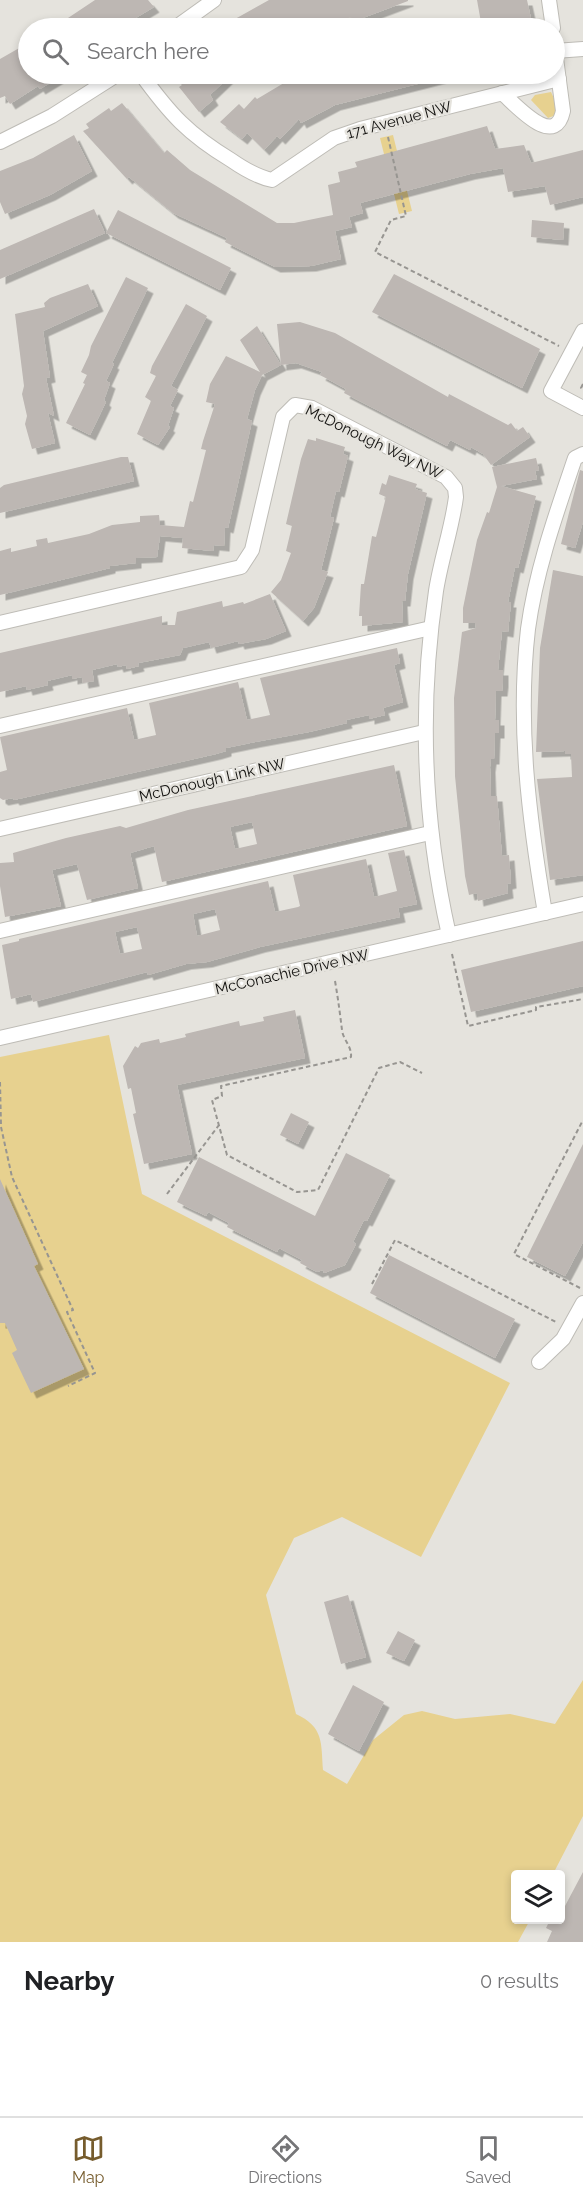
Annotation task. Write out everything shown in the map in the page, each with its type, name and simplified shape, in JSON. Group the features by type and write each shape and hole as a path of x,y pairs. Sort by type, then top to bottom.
{"street":[{"path":"189,18 214,0"},
{"path":"549,0 552,18"},
{"path":"565,48 583,49"},
{"path":"0,142 52,116 102,84"},
{"name":"171 Avenue NW","path":"149,84 176,120 202,143 256,176 272,180 334,138 539,84"},
{"path":"502,93 540,126 550,127 562,119 560,84"},
{"path":"583,331 552,392 583,408"},
{"name":"McDonough Way NW","path":"0,622 241,567 252,550 283,417 295,405 312,408 431,467 446,477 455,488 454,507 431,628 424,732 430,833 448,935"},
{"path":"545,913 532,841 524,735 528,628 548,539 575,458 583,454"},
{"path":"0,726 431,628"},
{"name":"McDonough Link NW","path":"0,829 424,732"},
{"path":"0,931 430,833"},
{"name":"McConachie Drive NW","path":"0,1038 583,904"},
{"path":"538,1362 562,1339 583,1303"}],"path":[{"path":"388,134 406,216 391,220 375,252 572,352"},
{"path":"583,384 581,388 583,389"},
{"path":"452,954 468,1026 536,1010 536,1007 583,999"},
{"path":"335,981 343,1022 342,1032 351,1049 351,1057 221,1086 222,1096 212,1100 226,1155 297,1192 318,1190 379,1068 400,1062 422,1073"},
{"path":"0,1082 0,1128 12,1177 73,1310 67,1312 95,1373 68,1386"},
{"path":"580,1288 514,1254 583,1120"},
{"path":"167,1194 219,1125"},
{"path":"372,1284 394,1240 558,1324"}],"shaded area":[{"path":"551,92 558,107 556,115 548,118 531,100 535,95"},
{"path":"393,135 412,211 399,214 380,138"},
{"path":"109,1035 142,1194 510,1383 421,1557 342,1517 294,1538 266,1595 296,1714 312,1724 316,1730 321,1744 323,1770 347,1784 373,1740 404,1715 422,1711 455,1719 510,1714 555,1724 583,1680 583,1816 555,1870 511,1870 511,1924 528,1924 518,1942 0,1942 0,1057"}],"building":[{"path":"95,0 148,0 154,7 136,18 68,18"},
{"path":"269,0 408,0 363,18 237,18"},
{"path":"477,0 527,0 531,18 480,18"},
{"path":"18,49 18,84 48,84 40,89 38,86 10,104 5,96 0,98 0,59"},
{"path":"222,84 210,95 213,100 199,112 179,87"},
{"path":"282,84 417,84 335,105 301,123 299,119 280,139 277,136 264,150 247,133 242,139 220,122 239,104 244,109 255,97 257,99"},
{"path":"122,103 164,153 167,150 190,170 277,223 294,223 333,215 328,185 340,182 338,172 357,167 355,162 487,126 495,149 524,145 531,163 583,150 583,197 550,205 545,186 508,192 503,168 470,174 360,203 363,213 349,217 352,227 335,231 341,259 311,266 275,267 225,242 227,238 173,213 129,177 127,179 83,131 89,128 86,124 109,108 111,111"},
{"path":"74,135 92,171 50,195 5,214 0,202 0,171 33,158"},
{"path":"94,209 105,233 0,279 0,250"},
{"path":"118,210 231,268 220,290 106,233"},
{"path":"532,220 564,223 563,240 531,237"},
{"path":"394,274 540,349 522,388 372,312"},
{"path":"126,277 148,288 112,363 114,364 106,381 110,383 104,400 106,402 90,435 66,423 85,384 83,383 87,375 81,372 91,346"},
{"path":"88,284 98,306 43,331 50,377 46,378 54,416 48,413 55,443 32,449 25,424 27,416 22,394 24,386 15,314 45,307 44,303 50,298"},
{"path":"186,304 207,316 171,386 178,390 170,406 174,408 168,426 170,427 158,445 137,434 151,401 145,397 156,376 150,373 152,366"},
{"path":"300,322 335,333 448,397 449,394 508,425 511,423 517,431 523,427 530,437 491,465 483,454 471,447 470,450 450,440 447,446 344,393 346,389 320,375 322,372 296,363 281,365 277,324"},
{"path":"257,326 281,365 262,375 255,390 247,419 252,421 228,528 225,527 224,546 214,545 213,551 182,548 183,538 160,536 157,557 136,558 136,563 110,566 110,568 0,595 0,551 11,548 11,552 37,546 36,540 47,538 48,543 89,534 112,525 140,522 140,516 159,515 160,525 184,527 190,501 193,502 206,450 201,449 215,404 206,402 210,384 226,356 260,372 240,340"},
{"path":"316,438 345,447 343,454 348,456 330,517 334,518 321,570 328,572 314,608 303,621 271,592 281,580 291,553 286,551 292,526 286,524 301,459 308,439 316,441"},
{"path":"128,457 134,481 0,513 0,488 4,485"},
{"path":"536,458 539,470 535,471 537,479 501,486 536,496 518,568 515,567 508,602 511,602 508,632 502,631 498,670 503,670 503,682 502,691 496,691 495,720 499,720 499,733 495,733 494,759 491,759 490,767 491,796 497,796 502,856 509,855 511,883 507,884 508,893 478,901 477,893 469,895 465,876 455,776 454,698 462,632 476,628 475,623 463,623 463,608 477,540 497,487 492,467"},
{"path":"580,470 583,471 583,522 575,548 561,544"},
{"path":"389,475 417,484 415,489 427,493 408,574 405,601 402,601 403,622 362,626 362,616 359,616 361,584 364,584 372,536 376,537 386,497 379,494 382,483 386,485"},
{"path":"553,570 583,576 583,875 550,880 537,779 572,777 571,754 565,754 565,751 536,752 540,648"},
{"path":"270,594 286,631 266,639 239,644 238,641 211,648 209,642 183,648 180,655 138,663 139,666 127,669 126,665 118,667 117,664 92,670 94,681 83,683 82,677 72,679 72,675 47,681 48,685 27,690 26,686 0,692 0,653 162,616 162,625 175,625 177,612 222,601 223,607 243,602 244,604"},
{"path":"397,648 400,663 394,665 403,702 383,708 385,715 369,719 369,715 346,720 347,723 226,748 226,751 216,754 14,800 13,798 3,800 0,798 0,772 7,770 0,737 127,708 134,740 156,735 149,703 238,682 247,720 270,715 260,678"},
{"path":"394,765 407,826 162,882 154,846 130,853 138,888 87,900 77,864 52,870 61,906 5,917 0,886 0,863 14,862 13,853 120,826 126,828 188,810","holes":["252,822 257,844 235,849 230,827"]},
{"path":"404,850 417,904 398,908 400,917 260,947 207,962 186,964 148,975 147,972 33,1002 31,994 11,999 2,945 19,941 19,939 268,881 275,912 298,907 300,906 293,875 366,859 374,897 397,891 388,853","holes":["215,909 220,930 197,936 193,914","137,927 142,949 120,954 115,932"]},
{"path":"583,941 583,986 471,1012 461,970"},
{"path":"295,1010 305,1058 177,1085 192,1154 144,1164 133,1114 136,1113 131,1088 128,1089 123,1066 135,1046 138,1048 141,1043 159,1039 160,1043 186,1037 185,1034 239,1021 240,1026 264,1021 263,1017"},
{"path":"291,1113 309,1122 298,1144 280,1135"},
{"path":"583,1144 583,1242 565,1276 527,1257"},
{"path":"346,1153 390,1175 367,1221 364,1220 353,1242 356,1244 345,1265 324,1273 323,1270 317,1272 300,1263 302,1260 279,1248 277,1252 227,1227 229,1223 208,1212 206,1216 177,1202 199,1157 315,1216"},
{"path":"0,1179 38,1264 34,1266 84,1369 31,1393 12,1353 17,1350 5,1323 0,1323"},
{"path":"389,1255 515,1319 495,1358 370,1293"},
{"path":"348,1595 366,1657 341,1664 324,1602"},
{"path":"398,1631 415,1640 404,1661 386,1653"},
{"path":"353,1685 384,1702 359,1751 328,1734"},
{"path":"583,1872 583,1942 547,1942 552,1931 546,1928 548,1924 565,1924 565,1906"}]}
